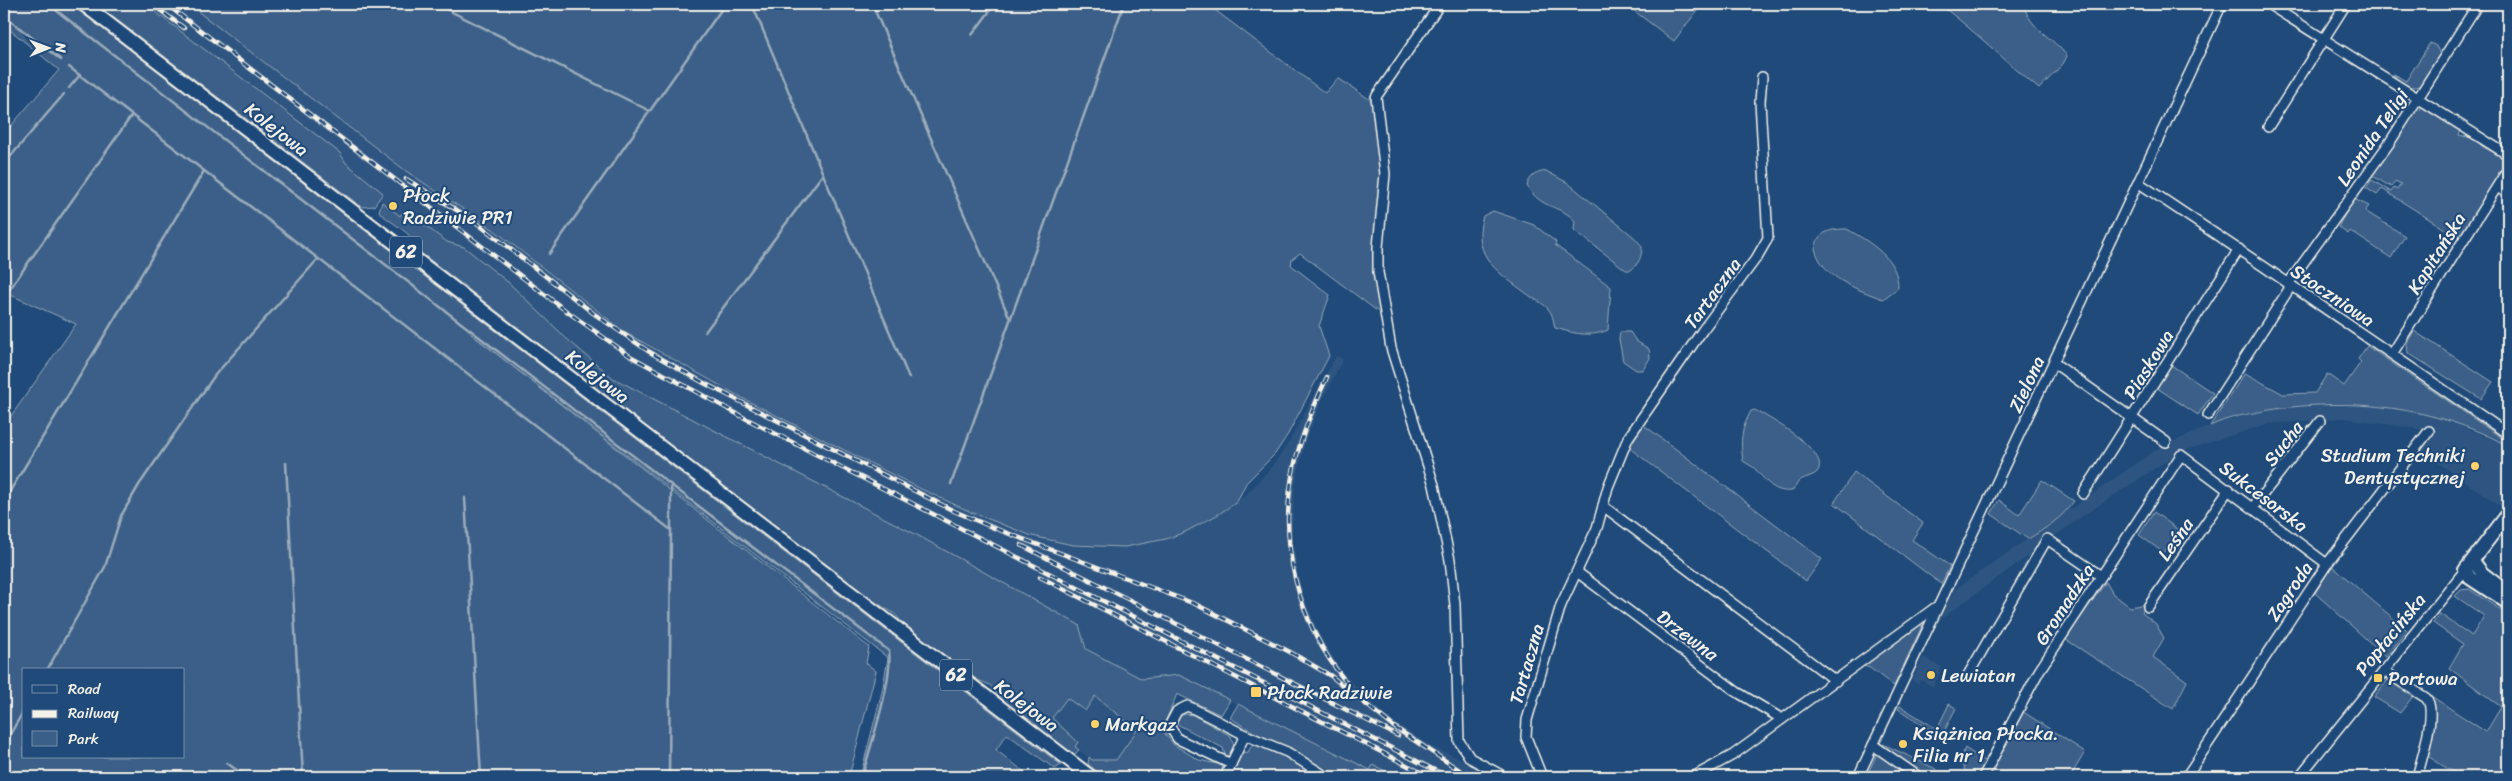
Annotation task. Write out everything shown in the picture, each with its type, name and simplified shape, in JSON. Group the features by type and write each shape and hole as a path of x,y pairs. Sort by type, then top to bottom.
{"main road":[{"name":"Kolejowa","path":"83,4 1091,777"},
{"name":"Popłacińska","path":"2469,566 2508,514"},
{"path":"2469,566 2482,573 2508,593"},
{"path":"2469,566 2470,578 2508,603"}],"street":[{"path":"1440,4 1376,97 1385,174 1377,261 1391,348 1434,485 1450,560 1455,605 1459,741 1462,750 1470,758 1505,777"},
{"name":"Zielona","path":"1858,777 2139,184 2222,4"},
{"path":"2268,4 2508,156"},
{"path":"2268,128 2346,4"},
{"name":"Leonida Teligi","path":"2289,285 2386,149 2478,4"},
{"name":"Tartaczna","path":"1542,777 1526,737 1526,726 1558,616 1596,528 1628,438 1638,421 1744,276 1768,238 1760,102 1762,77"},
{"name":"Kapitańska","path":"2392,354 2508,169"},
{"name":"Stoczniowa","path":"2139,184 2239,249 2508,434"},
{"path":"2497,187 2508,194"},
{"name":"Piaskowa","path":"2083,494 2239,249"},
{"path":"2208,416 2289,285"},
{"path":"2054,362 2166,442"},
{"name":"Sucha","path":"2253,507 2320,421"},
{"name":"Zagroda","path":"2186,777 2327,564 2429,431"},
{"name":"Sukcesorska","path":"2182,455 2327,564"},
{"name":"Gromadzka","path":"1984,777 2039,671 2182,455"},
{"name":"Leśna","path":"2148,607 2228,489"},
{"path":"1603,506 1836,681"},
{"path":"1968,675 2047,539 2101,576"},
{"name":"Popłacińska","path":"2299,777 2469,566"},
{"name":"Drzewna","path":"1577,572 1737,692 1782,719"},
{"path":"1693,777 1726,760 1938,606"},
{"path":"2384,671 2426,698 2431,705 2417,777"},
{"path":"1232,764 1178,739 1171,731 1170,722 1177,710 1187,706 1245,735 1287,752 1327,777"},
{"path":"1225,777 1245,735"},
{"path":"1874,745 1919,777"}],"shaded area":[{"path":"145,4 188,4 406,171 494,230 626,333 677,363 921,489 973,513 1032,536 1073,545 1125,547 1145,543 1201,524 1217,515 1244,497 1271,468 1289,442 1333,361 1337,356 1343,359 1322,400 1305,442 1295,486 1292,532 1298,576 1304,597 1319,634 1342,672 1367,698 1391,720 1432,747 1473,764 1496,777 1398,777 1373,765 1370,770 1179,675 1142,679 1086,649 1078,625 917,535 613,378 464,247 447,242 405,210 400,216 378,199 383,193 346,163 340,153"},
{"path":"2342,403 2386,407 2433,415 2508,446 2508,501 2503,508 2421,451 2435,432 2432,431 2344,418 2267,424 2183,451 2166,461 2083,516 1938,621 1954,590 2160,447 2217,423 2256,413 2296,406"},
{"path":"1923,657 1942,667 1933,687 1921,680 1918,684 1912,680"},
{"name":"Markgaz","path":"1095,696 1137,730 1116,760 1092,760 1074,747 1078,741 1052,718 1067,698"}],"green space":[{"path":"4,4 70,4 1061,765 1055,769 1007,734 996,750 1031,777 860,777 882,692 888,658 470,333 869,647 866,663 876,671 849,777 4,777 4,426 76,324 4,292 4,134 59,70 4,25"},
{"path":"96,4 145,4 340,153 346,163 383,193 374,206 363,207 359,205"},
{"path":"188,4 1207,4 1325,93 1338,78 1372,101 1382,167 1373,260 1381,314 1300,253 1292,259 1291,265 1330,295 1319,326 1329,356 1288,434 1275,454 1246,483 1237,502 1185,532 1166,539 1125,547 1073,545 1032,536 973,513 921,489 746,400 626,333 494,230 406,171"},
{"path":"1625,4 1688,4 1697,11 1674,41"},
{"path":"1939,4 2024,4 2026,12 2035,26 2067,56 2063,64 2039,89 1965,24"},
{"path":"2430,43 2436,46 2441,56 2422,85 2414,87 2398,81 2393,74 2406,81"},
{"path":"2422,105 2453,125 2460,132 2459,135 2475,139 2483,147 2505,158 2504,160 2507,161 2508,165 2459,238 2382,189 2377,195 2366,188 2372,180 2391,192 2394,188 2397,190 2401,184 2395,181 2391,187 2371,175 2413,111 2420,110"},
{"path":"1546,171 1568,183 1634,237 1642,246 1640,260 1634,268 1626,270 1574,230 1575,221 1570,216 1545,203 1533,194 1527,186 1530,179 1536,174"},
{"path":"2354,199 2369,206 2365,211 2405,236 2391,258 2350,231 2348,234 2338,227"},
{"path":"382,202 400,216 404,210 447,242 464,247 509,283 566,338 613,378 917,535 1079,625 1086,649 1142,679 1179,675 1230,700 1221,715 1177,694 1164,725 1165,734 1174,745 1199,760 1222,765 1221,777 1104,777 1088,764 1089,757 1092,760 1116,760 1137,730 1095,696 1085,711 1067,698 1052,718 1078,742 1075,747 1079,750 1075,754 1069,753 1008,706 990,685 973,678 904,625 895,614 870,599 420,252 418,246 409,235 381,214 379,211"},
{"path":"1493,211 1534,225 1556,242 1555,245 1611,287 1608,330 1588,334 1555,328 1552,315 1547,307 1509,280 1491,264 1481,243 1480,231 1483,216"},
{"path":"1847,229 1882,252 1894,268 1898,288 1883,299 1842,281 1825,268 1819,259 1815,249 1819,238 1826,232"},
{"path":"2414,331 2493,382 2481,399 2408,353 2407,343"},
{"path":"1620,332 1630,332 1636,341 1649,349 1650,358 1643,370 1636,370 1623,361 1619,339"},
{"path":"2367,346 2508,442 2508,446 2480,432 2451,422 2392,408 2361,405 2300,406 2269,410 2231,418 2210,426 2245,373 2283,394 2315,393 2327,374 2344,386 2361,362 2358,359"},
{"path":"2171,365 2213,393 2198,415 2157,388"},
{"path":"1755,410 1797,436 1816,455 1819,464 1817,472 1799,481 1792,491 1776,488 1767,482 1753,467 1743,461 1743,429 1751,411"},
{"path":"1641,423 1822,559 1806,581 1628,447"},
{"path":"1854,472 1923,523 1912,540 1950,566 1941,584 1834,503"},
{"path":"2042,480 2074,501 2059,518 2041,531 2028,539 1991,514 1999,500 2019,515"},
{"path":"2154,512 2180,531 2164,553 2139,535"},
{"path":"2332,566 2407,630 2386,657 2315,593"},
{"path":"2106,582 2113,594 2130,607 2141,605 2144,608 2142,613 2156,624 2164,638 2153,657 2187,681 2173,709 2065,639"},
{"path":"2469,589 2508,615 2508,777 2455,777 2456,774 2426,755 2434,711 2434,705 2428,694 2486,732 2501,707 2449,668 2463,644 2433,623 2440,614 2472,636 2484,616 2455,596 2461,590"},
{"path":"1921,623 1922,626 1894,686 1870,668 1861,665"},
{"path":"2389,678 2414,695 2400,713 2374,697"},
{"path":"1238,704 1370,770 1373,765 1398,777 1330,777 1230,718"},
{"path":"1949,704 1956,708 1943,734 1938,730 1934,732 1898,709 1900,706 1937,729"},
{"path":"2022,711 2085,752 2070,777 1988,777"},
{"path":"1193,715 1231,736 1234,746 1230,756 1225,755 1223,748 1175,723 1179,716"},
{"path":"1255,740 1282,752 1323,777 1231,777 1242,753 1248,752"},
{"path":"1883,744 1936,769 1941,777 1926,777 1885,748"},
{"path":"1965,748 1987,763 1979,777 1968,777 1960,760"},
{"path":"1877,754 1911,777 1866,777"}],"waterway":[{"path":"48,4 671,485"},
{"path":"436,4 650,111"},
{"path":"705,332 823,174 752,4"},
{"path":"872,4 1010,319"},
{"path":"972,35 995,4"},
{"path":"951,484 1124,4"},
{"path":"549,254 721,10"},
{"path":"4,16 61,60"},
{"path":"69,67 671,530 669,777"},
{"path":"69,88 80,75"},
{"path":"4,164 64,94"},
{"path":"9,290 132,115"},
{"path":"4,501 204,171"},
{"path":"823,174 909,378"},
{"path":"48,668 105,567 121,516 139,485 215,375 318,259"},
{"path":"286,463 303,777"},
{"path":"671,530 671,485 889,651 888,679 862,777"},
{"path":"465,498 481,777"},
{"path":"4,745 22,714"},
{"path":"227,763 246,777"}],"railway":[{"path":"152,4 184,28"},
{"path":"166,4 565,310 630,356 741,416 1448,777"},
{"path":"406,179 473,220 593,313 648,351 704,383 954,511 1195,604 1290,652 1331,676 1394,727 1470,777"},
{"path":"1327,377 1308,421 1297,455 1289,495 1288,524 1290,552 1304,608 1315,634 1329,659 1346,682"},
{"path":"1021,545 1398,736"},
{"path":"1040,577 1430,777"}],"place":[{"name":"Płock Radziwie PR1","path":"393,206"},
{"name":"Studium Techniki Dentystycznej","path":"2475,466"},
{"name":"Lewiatan","path":"1931,675"},
{"name":"Portowa","path":"2378,678"},
{"name":"Płock Radziwie","path":"1256,692"},
{"name":"Markgaz","path":"1095,724"},
{"name":"Książnica Płocka. Filia nr 1","path":"1903,744"}]}
